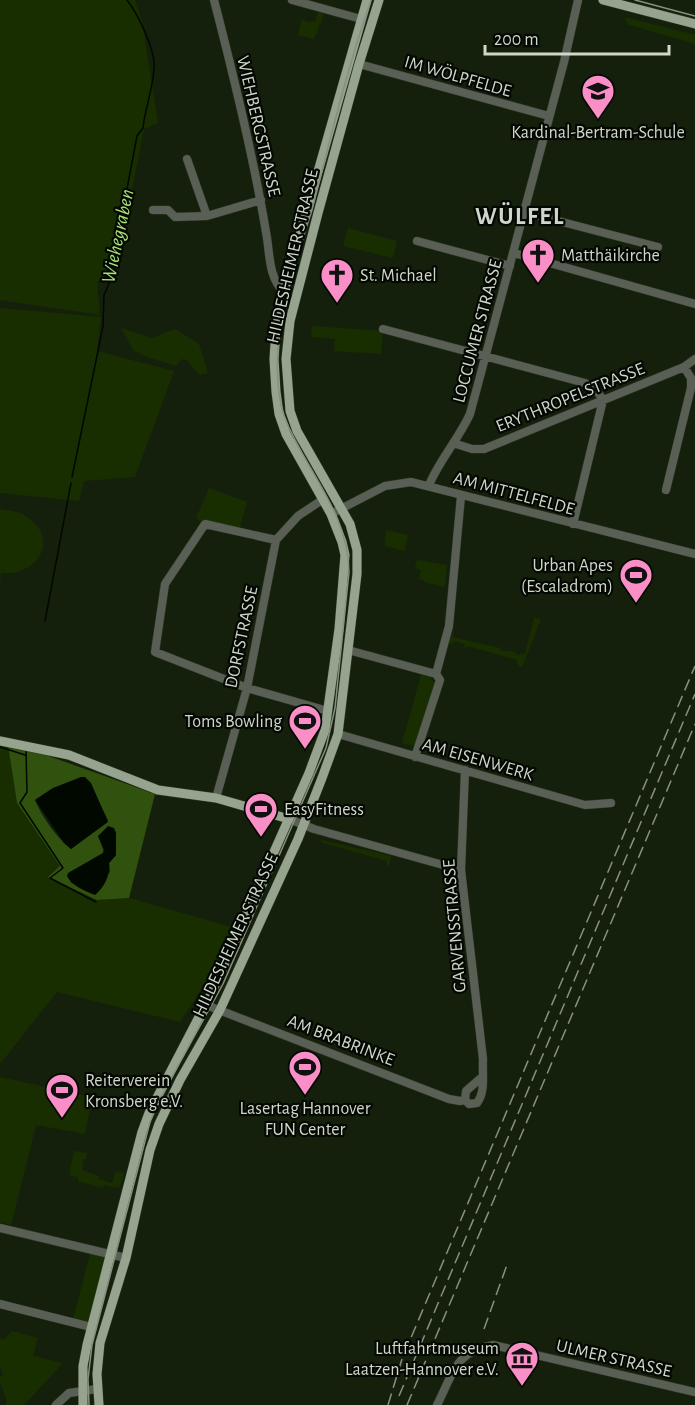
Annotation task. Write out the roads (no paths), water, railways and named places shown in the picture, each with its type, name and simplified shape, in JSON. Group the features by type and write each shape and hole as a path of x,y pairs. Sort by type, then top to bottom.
{"main road":[{"name":"HILDESHEIMER STRASSE","path":"83,1405 83,1366 91,1327 148,1113 206,1005 326,730 345,572 342,542 330,514 319,503 286,434 279,414 274,359 276,329 284,292 367,0"},
{"name":"HILDESHEIMER STRASSE","path":"99,1405 100,1343 126,1258 150,1150 159,1124 180,1080 220,1010 303,825 338,734 357,574 357,550 350,526 297,431 290,411 286,359 289,328 298,288 359,64 379,0"},
{"path":"603,0 695,24"},
{"path":"0,741 69,755 158,790 216,798 289,819"}],"street":[{"name":"WIEHBERGSTRASSE","path":"214,0 261,200 273,278 284,292"},
{"path":"292,0 361,19"},
{"name":"LOCCUMER STRASSE","path":"429,485 436,467 470,414 564,62 578,0"},
{"name":"IM WÖLPFELDE","path":"359,64 549,116"},
{"path":"187,159 207,216"},
{"path":"153,210 168,210 175,217 207,216 261,200"},
{"path":"524,212 658,247"},
{"path":"417,241 510,266"},
{"path":"514,253 695,304"},
{"path":"382,329 590,384 597,391 603,400 573,524"},
{"name":"ERYTHROPELSTRASSE","path":"453,443 472,449 484,449 684,367 695,359"},
{"path":"666,490 691,388 691,378 684,367"},
{"name":"AM MITTELFELDE","path":"330,514 385,486 411,482 695,554"},
{"path":"436,674 449,626 461,496"},
{"path":"319,503 298,516 276,540 206,524 165,584 155,652 247,688 328,711"},
{"name":"DORFSTRASSE","path":"216,798 247,688 276,540"},
{"path":"348,650 436,674 440,680 415,757"},
{"name":"AM EISENWERK","path":"338,734 585,805 611,802"},
{"name":"GARVENSSTRASSE","path":"465,770 461,870 483,1059 481,1078 483,1088 480,1101 474,1105 465,1100"},
{"path":"289,819 461,870"},
{"name":"AM BRABRINKE","path":"206,1005 449,1099 465,1100"},
{"path":"465,1100 466,1091 481,1078"},
{"path":"0,1228 126,1258"},
{"path":"0,1304 91,1327"},
{"name":"ULMER STRASSE","path":"438,1405 460,1360 475,1349 493,1345 695,1392"},
{"path":"56,1405 69,1393 98,1389"}],"waterway":[{"name":"Wiehegraben","path":"72,477 103,326 104,295 109,284 137,136 143,128 153,76 154,61 149,43 141,23 127,0"},
{"name":"Wiehegraben","path":"45,621 71,483"},
{"path":"0,747 25,755"},
{"path":"26,751 27,792 20,803 63,868 50,878 96,902"}],"tram line":[{"path":"89,1405 88,1379 92,1345 150,1122 162,1095 223,984 326,748 335,708 349,572 348,555 333,508 295,440 285,417 278,388 277,353 288,283 312,210 332,131 371,0"},
{"path":"635,0 695,16"}],"railway":[{"path":"388,1405 402,1359 695,666"},
{"path":"399,1396 695,694"},
{"path":"407,1405 695,724"},
{"path":"484,1329 508,1262"}],"place":[{"name":"Kardinal-Bertram-Schule","path":"598,120"},
{"name":"Matthäikirche","path":"538,284"},
{"name":"St. Michael","path":"337,304"},
{"name":"Urban Apes (Escaladrom)","path":"636,604"},
{"name":"Toms Bowling","path":"305,750"},
{"name":"EasyFitness","path":"261,838"},
{"name":"Lasertag Hannover FUN Center","path":"305,1096"},
{"name":"Reiterverein Kronsberg e.V.","path":"62,1119"},
{"name":"Luftfahrtmuseum Laatzen-Hannover e.V.","path":"522,1387"}],"district":[{"name":"WÜLFEL","path":"520,216"}]}
